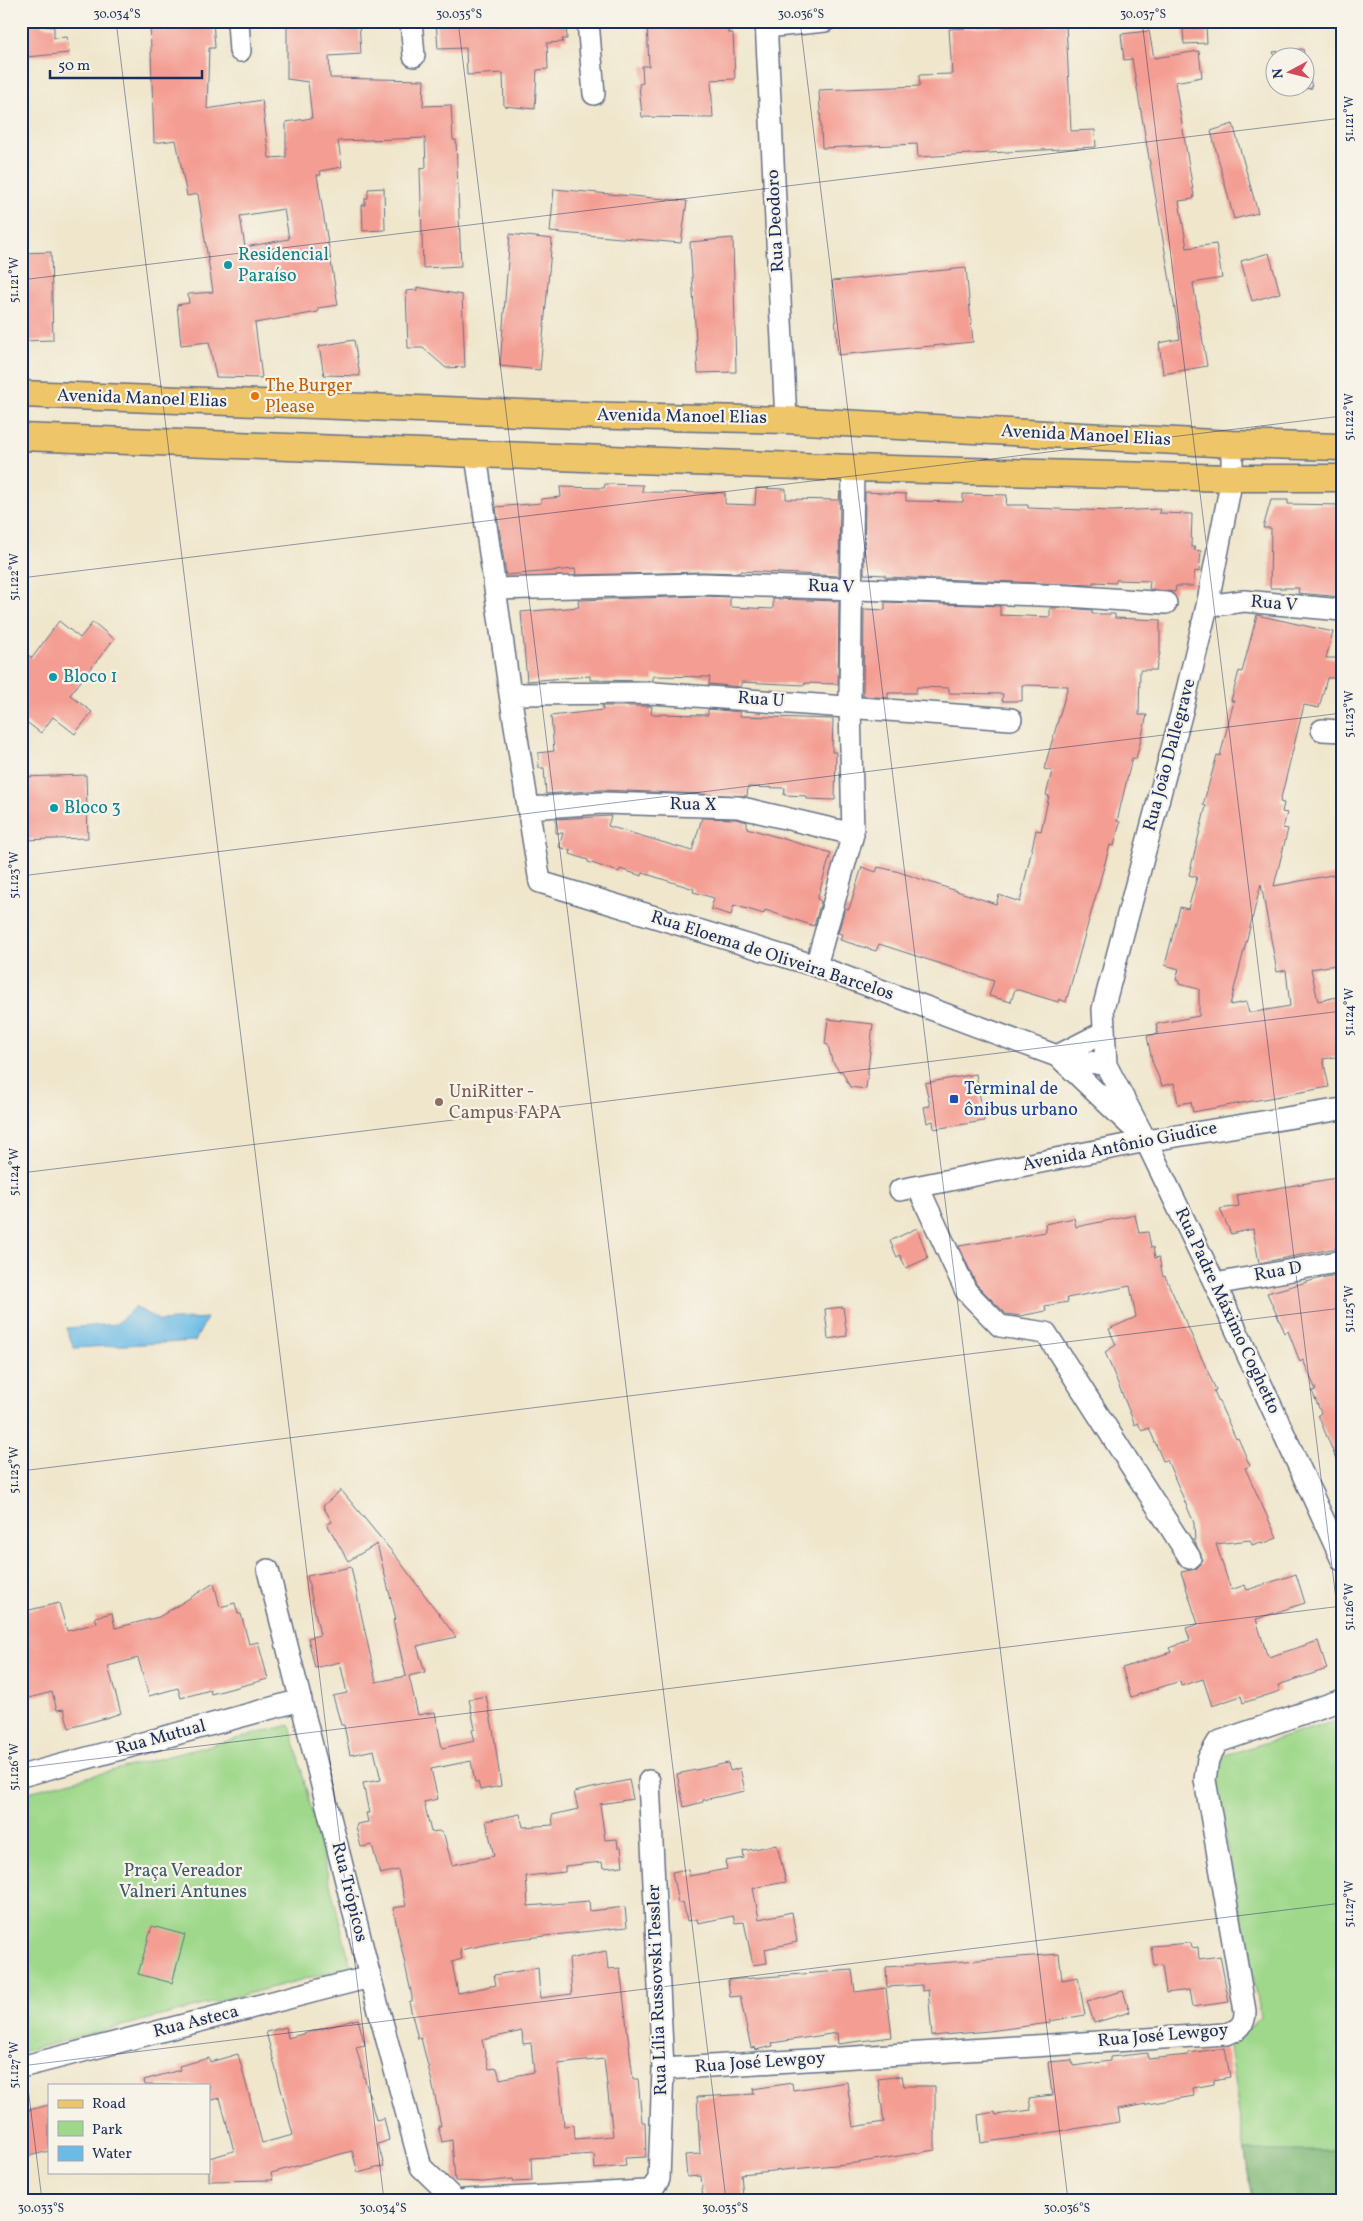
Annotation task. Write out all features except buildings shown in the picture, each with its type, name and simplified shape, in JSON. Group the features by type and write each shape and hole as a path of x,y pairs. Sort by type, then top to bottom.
{"main road":[{"name":"Avenida Manoel Elias","path":"21,394 564,415 786,420 1232,444 1342,447"},
{"path":"562,456 564,415"},
{"path":"606,458 608,416"},
{"name":"Avenida Manoel Elias","path":"21,436 852,468 1232,478 1342,478"}],"street":[{"path":"238,21 240,51"},
{"path":"411,21 414,56"},
{"path":"588,21 594,94"},
{"path":"766,24 825,21"},
{"name":"Rua Deodoro","path":"766,24 786,420"},
{"name":"Rua João Dallegrave","path":"1106,1066 1103,1009 1182,711 1207,606 1232,478 1232,444"},
{"path":"476,455 510,694 529,808"},
{"path":"816,966 853,834 850,703 852,468"},
{"name":"Rua V","path":"495,589 703,584 1059,596 1166,603"},
{"name":"Rua V","path":"1207,606 1244,601 1342,610"},
{"name":"Rua U","path":"510,694 654,693 850,703 1011,719"},
{"name":"Rua X","path":"529,808 602,803 738,807 853,834"},
{"name":"Rua Eloema de Oliveira Barcelos","path":"529,808 540,882 816,966 1057,1056 1106,1066"},
{"path":"1104,1032 1057,1056 1146,1140"},
{"name":"Rua Padre Máximo Coghetto","path":"1106,1066 1146,1140 1215,1284 1342,1560"},
{"name":"Avenida Antônio Giudice","path":"1190,1558 1046,1333 1000,1326 966,1291 909,1188 1146,1140 1342,1109"},
{"name":"Rua D","path":"1215,1284 1342,1261"},
{"name":"Rua Trópicos","path":"268,1570 370,1978 421,2167 455,2200"},
{"name":"Rua Mutual","path":"21,1776 301,1700"},
{"name":"Rua José Lewgoy","path":"663,2068 1226,2034 1235,2031 1242,2026 1245,2010 1205,1780 1208,1759 1218,1742 1342,1700"},
{"name":"Rua Lília Russovski Tessler","path":"465,2200 646,2191 652,2189 660,2179 663,2068 649,1781"},
{"name":"Rua Asteca","path":"21,2067 370,1978"}],"green space":[{"path":"1342,1719 1342,2200 1252,2200 1229,2047 1261,2016 1210,1760"},
{"name":"Praça Vereador Valneri Antunes","path":"290,1725 351,1967 21,2052 21,1794"},
{"path":"1245,2151 1342,2151 1342,2200 1252,2200"}],"water":[{"path":"135,1307 160,1321 207,1318 195,1341 74,1348 66,1328 116,1324"}],"place":[{"name":"Residencial Paraíso","path":"228,265"},
{"name":"The Burger Please","path":"255,396"},
{"name":"Bloco 1","path":"53,677"},
{"name":"Bloco 3","path":"54,808"},
{"name":"Terminal de ônibus urbano","path":"954,1099"},
{"name":"UniRitter - Campus FAPA","path":"439,1102"}]}
